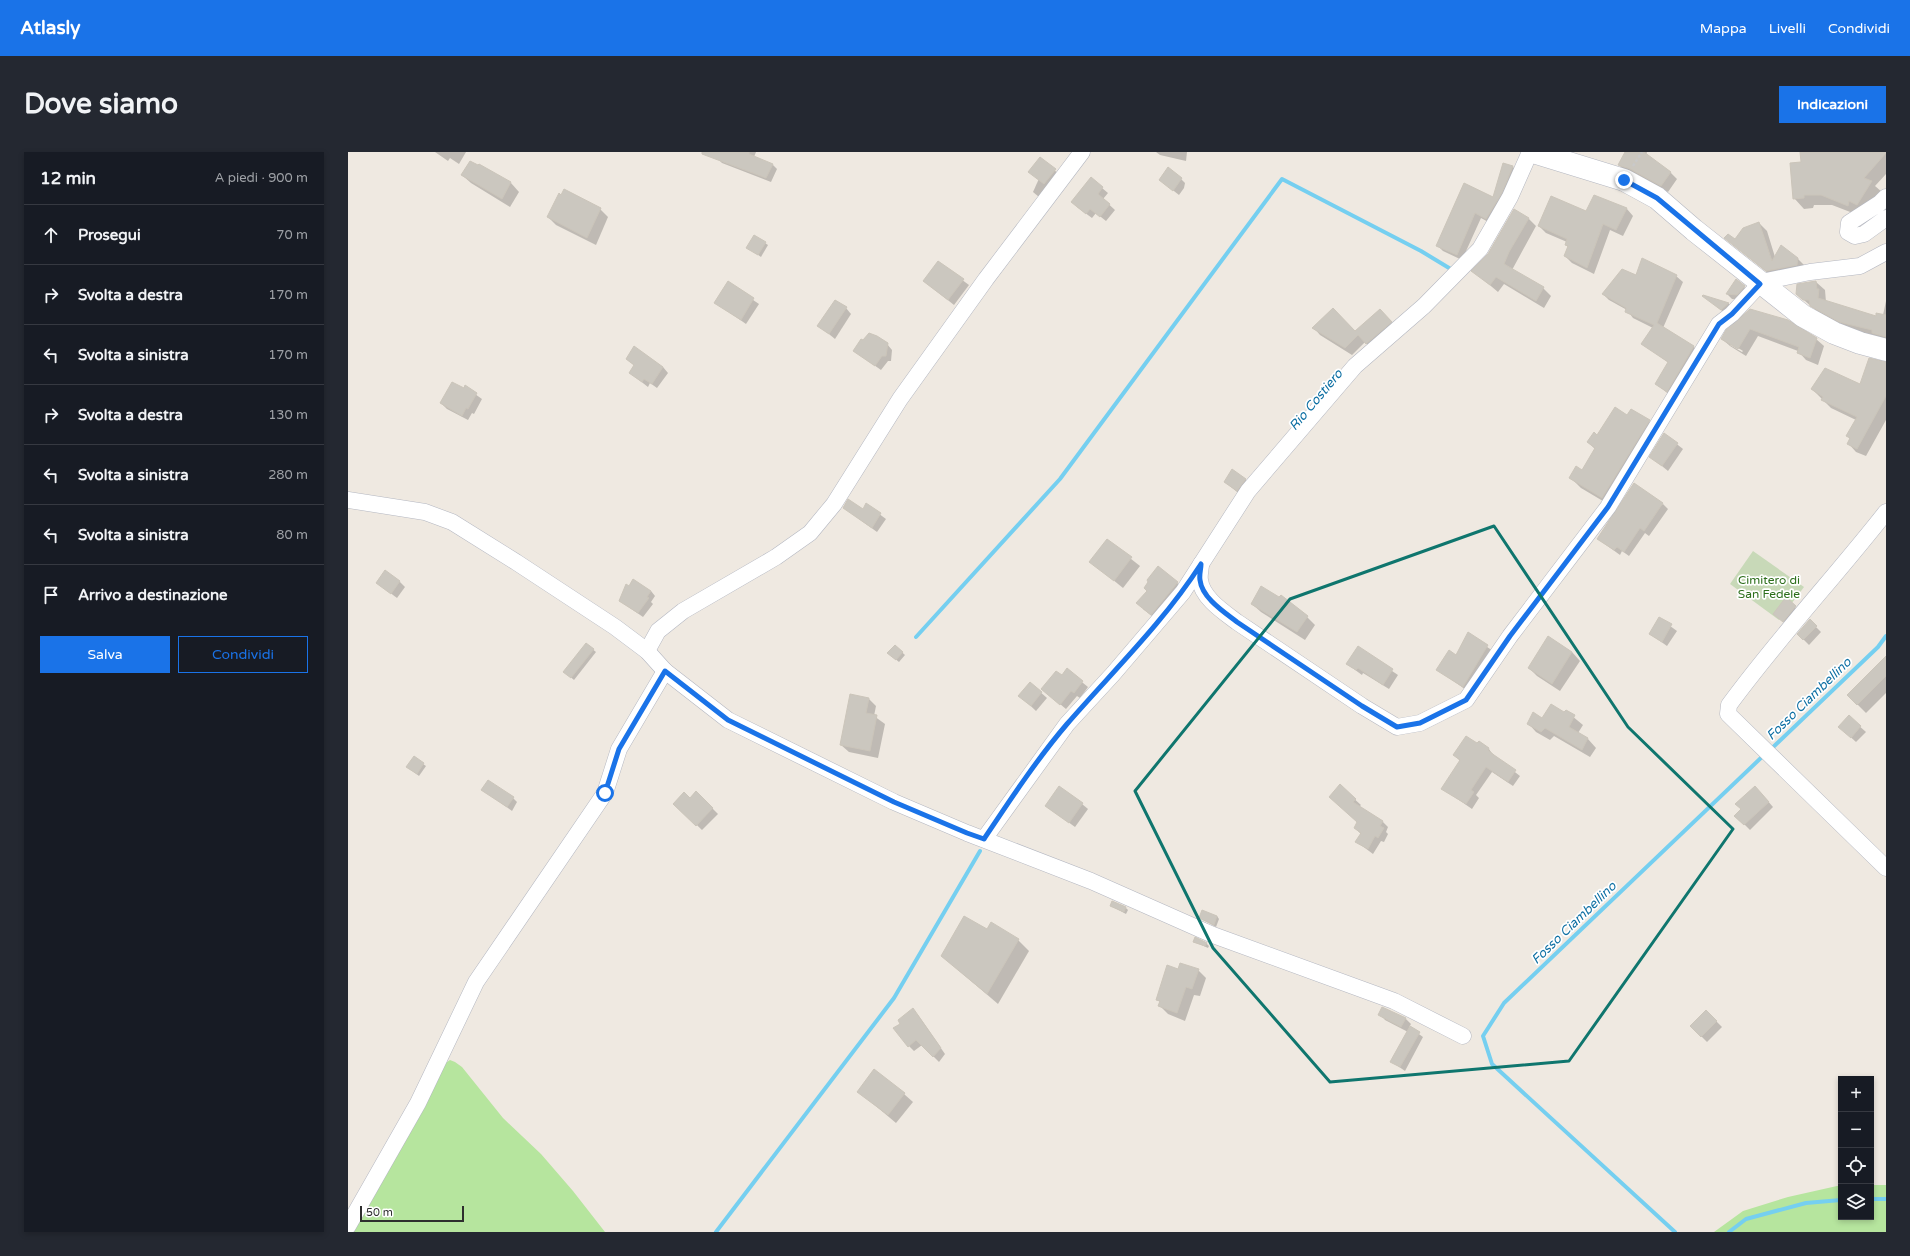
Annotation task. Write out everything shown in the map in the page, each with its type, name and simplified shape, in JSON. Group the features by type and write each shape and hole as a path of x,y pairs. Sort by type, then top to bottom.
{"main road":[{"path":"1533,152 1624,180 1657,198 1760,284 1803,316 1834,333 1860,343 1886,350"}],"street":[{"path":"647,651 658,631 683,611 776,556 810,533 834,504 900,399 986,279 1082,152"},
{"path":"984,839 1067,724 1113,674 1183,592 1248,491 1355,366 1424,306 1480,249 1510,197 1530,152"},
{"path":"1886,197 1880,203 1849,223 1848,232 1855,236 1864,234 1886,218"},
{"path":"1201,564 1200,580 1203,590 1220,608 1237,622 1362,706 1397,727 1420,723 1466,700 1510,636 1608,507 1719,324 1732,314 1760,284 1810,272 1860,266 1886,252"},
{"path":"348,500 425,512 452,522 615,627 647,651 665,671 728,720 894,802 967,833 1091,881 1213,935 1394,1001 1463,1036"},
{"path":"1886,512 1845,564 1762,660 1729,705 1728,714 1886,868"},
{"path":"348,1226 418,1103 476,982 605,793 619,749 665,671"}],"highlighted area":[{"path":"1494,526 1628,727 1733,829 1569,1061 1330,1082 1213,948 1135,791 1290,599"}],"green space":[{"name":"Cimitero di San Fedele","path":"1753,551 1804,587 1779,620 1730,584"},
{"path":"450,1060 462,1067 503,1118 541,1154 573,1191 605,1232 351,1232 444,1064"},
{"path":"1874,1185 1886,1185 1886,1232 1714,1232 1743,1211 1788,1197 1837,1186 1838,1220 1874,1220"}],"building":[{"path":"702,152 749,152 749,154 773,164 766,178 702,154"},
{"path":"1625,152 1644,152 1671,172 1661,186 1630,169 1618,165"},
{"path":"1800,152 1886,153 1864,178 1872,181 1857,205 1849,201 1848,206 1821,195 1804,195 1804,198 1793,199 1790,163 1801,162"},
{"path":"1040,157 1056,169 1044,184 1028,172"},
{"path":"470,161 478,165 479,164 511,182 502,199 461,175"},
{"path":"1503,163 1513,166 1502,193 1486,219 1475,213 1457,255 1436,246 1464,183 1493,197"},
{"path":"1168,167 1182,178 1173,191 1159,180"},
{"path":"1091,177 1103,187 1098,194 1110,204 1100,217 1090,209 1086,214 1071,202"},
{"path":"564,189 601,208 587,238 547,217 559,193 561,195"},
{"path":"1594,195 1627,208 1616,230 1603,224 1587,268 1564,256 1568,246 1565,245 1567,239 1538,226 1551,196 1586,211"},
{"path":"1514,209 1529,218 1509,252 1504,264 1544,287 1536,301 1496,277 1490,285 1471,271 1488,254"},
{"path":"1759,222 1772,261 1781,245 1798,258 1797,265 1766,271 1724,238 1728,234 1735,239 1743,228"},
{"path":"754,235 766,242 758,255 746,248"},
{"path":"1642,258 1677,275 1657,323 1694,346 1667,392 1655,384 1668,362 1641,344 1654,325 1625,312 1626,308 1602,294 1622,269 1636,275"},
{"path":"938,261 964,279 948,300 923,281"},
{"path":"1736,279 1745,286 1737,295 1726,294"},
{"path":"728,281 754,298 741,320 714,303"},
{"path":"1816,281 1817,289 1819,289 1818,298 1876,316 1876,313 1886,315 1886,337 1872,333 1872,330 1839,322 1810,306 1809,300 1803,300 1796,294 1797,284"},
{"path":"1703,295 1729,303 1721,310 1702,296"},
{"path":"835,300 847,307 829,334 817,326"},
{"path":"1333,308 1355,331 1380,309 1392,322 1366,344 1358,335 1345,348 1312,328"},
{"path":"1750,309 1788,320 1817,338 1810,358 1797,353 1799,347 1750,329 1738,349 1721,339 1726,330"},
{"path":"869,333 888,343 886,356 882,356 875,366 853,351 861,339 863,340"},
{"path":"634,346 663,367 652,384 644,379 642,382 629,373 634,365 626,359"},
{"path":"1869,358 1886,362 1886,396 1857,449 1847,444 1850,438 1846,436 1857,417 1821,400 1823,397 1811,389 1825,368 1860,384"},
{"path":"452,382 464,388 465,385 477,393 468,409 466,408 462,416 440,403"},
{"path":"1615,407 1627,415 1631,409 1650,420 1602,498 1569,478 1576,466 1582,470 1595,448 1587,442 1594,432 1597,435"},
{"path":"1664,433 1678,443 1662,466 1649,457"},
{"path":"1232,469 1246,479 1237,491 1224,482"},
{"path":"1634,483 1663,503 1644,531 1640,528 1624,552 1617,547 1614,550 1597,539"},
{"path":"848,499 863,509 866,503 881,513 872,528 843,508"},
{"path":"1107,539 1132,557 1114,581 1089,562"},
{"path":"1158,566 1178,582 1151,615 1136,603 1147,591 1144,588 1148,582 1147,580"},
{"path":"385,570 400,581 391,594 376,583"},
{"path":"633,579 651,591 647,597 649,598 638,613 619,601 626,584 629,586"},
{"path":"1261,586 1279,597 1281,595 1308,616 1297,632 1251,604"},
{"path":"1786,597 1796,606 1783,622 1773,614"},
{"path":"1659,617 1672,624 1662,642 1649,634"},
{"path":"1810,619 1817,626 1803,640 1797,634"},
{"path":"1468,632 1488,645 1463,687 1436,670 1449,650 1456,655"},
{"path":"1548,636 1572,652 1552,684 1528,668"},
{"path":"586,643 594,649 571,678 563,672"},
{"path":"895,645 903,652 896,660 887,653"},
{"path":"1358,646 1393,669 1383,685 1358,668 1356,670 1346,664"},
{"path":"1886,656 1886,676 1857,705 1847,695"},
{"path":"1067,668 1083,681 1074,693 1071,691 1060,705 1041,689 1056,671 1062,675"},
{"path":"1030,682 1042,692 1031,706 1018,696"},
{"path":"850,694 869,698 866,713 877,715 870,751 840,745"},
{"path":"1551,704 1564,712 1566,710 1575,715 1569,727 1588,738 1582,750 1545,728 1541,732 1527,724 1533,712 1542,718"},
{"path":"1849,715 1861,726 1851,738 1838,727"},
{"path":"1466,736 1477,743 1479,741 1489,748 1488,750 1494,755 1516,770 1508,782 1486,767 1471,790 1474,792 1466,804 1441,789 1460,760 1453,755"},
{"path":"414,756 424,763 417,774 406,767"},
{"path":"488,780 514,797 507,807 481,790"},
{"path":"1340,784 1356,799 1353,802 1383,821 1380,826 1384,828 1378,838 1375,836 1368,849 1355,842 1361,833 1354,828 1357,822 1329,797"},
{"path":"1059,786 1083,803 1069,823 1045,806"},
{"path":"1755,786 1769,802 1744,825 1734,816 1741,809 1735,804"},
{"path":"696,791 713,808 696,826 673,804 684,792 690,798"},
{"path":"1112,901 1126,907 1124,912 1110,906"},
{"path":"1202,910 1217,916 1214,925 1199,918"},
{"path":"964,916 987,929 991,922 1019,939 987,994 941,956"},
{"path":"1195,937 1207,943 1205,946 1193,942"},
{"path":"1180,963 1199,969 1192,989 1186,987 1177,1013 1158,1006 1160,1001 1156,1000 1167,965 1178,969"},
{"path":"1382,1007 1406,1018 1401,1027 1378,1015"},
{"path":"913,1008 941,1048 933,1057 916,1040 908,1047 893,1028 900,1024 898,1020"},
{"path":"1706,1010 1717,1021 1701,1037 1690,1026"},
{"path":"1410,1026 1420,1032 1400,1067 1390,1062"},
{"path":"874,1069 905,1093 888,1115 857,1092"}],"waterway":[{"path":"916,637 1060,479 1282,179 1421,251 1454,271"},
{"name":"Fosso Ciambellino","path":"1769,751 1878,647 1886,636"},
{"name":"Fosso Ciambellino","path":"1675,1232 1492,1064 1483,1036 1504,1003 1764,755"},
{"path":"716,1232 894,998 980,851"},
{"path":"1874,1199 1886,1199"},
{"path":"1729,1232 1746,1219 1806,1203 1838,1200"}],"route":[{"path":"605,793 619,749 665,671 728,720 894,802 984,839 1052,743 1183,592 1201,564 1200,580 1203,590 1220,608 1237,622 1362,706 1397,727 1420,723 1466,700 1510,636 1608,507 1719,324 1732,314 1760,284 1657,198 1624,180"}],"water label":[{"name":"Rio Costiero","path":"1316,400"}]}
